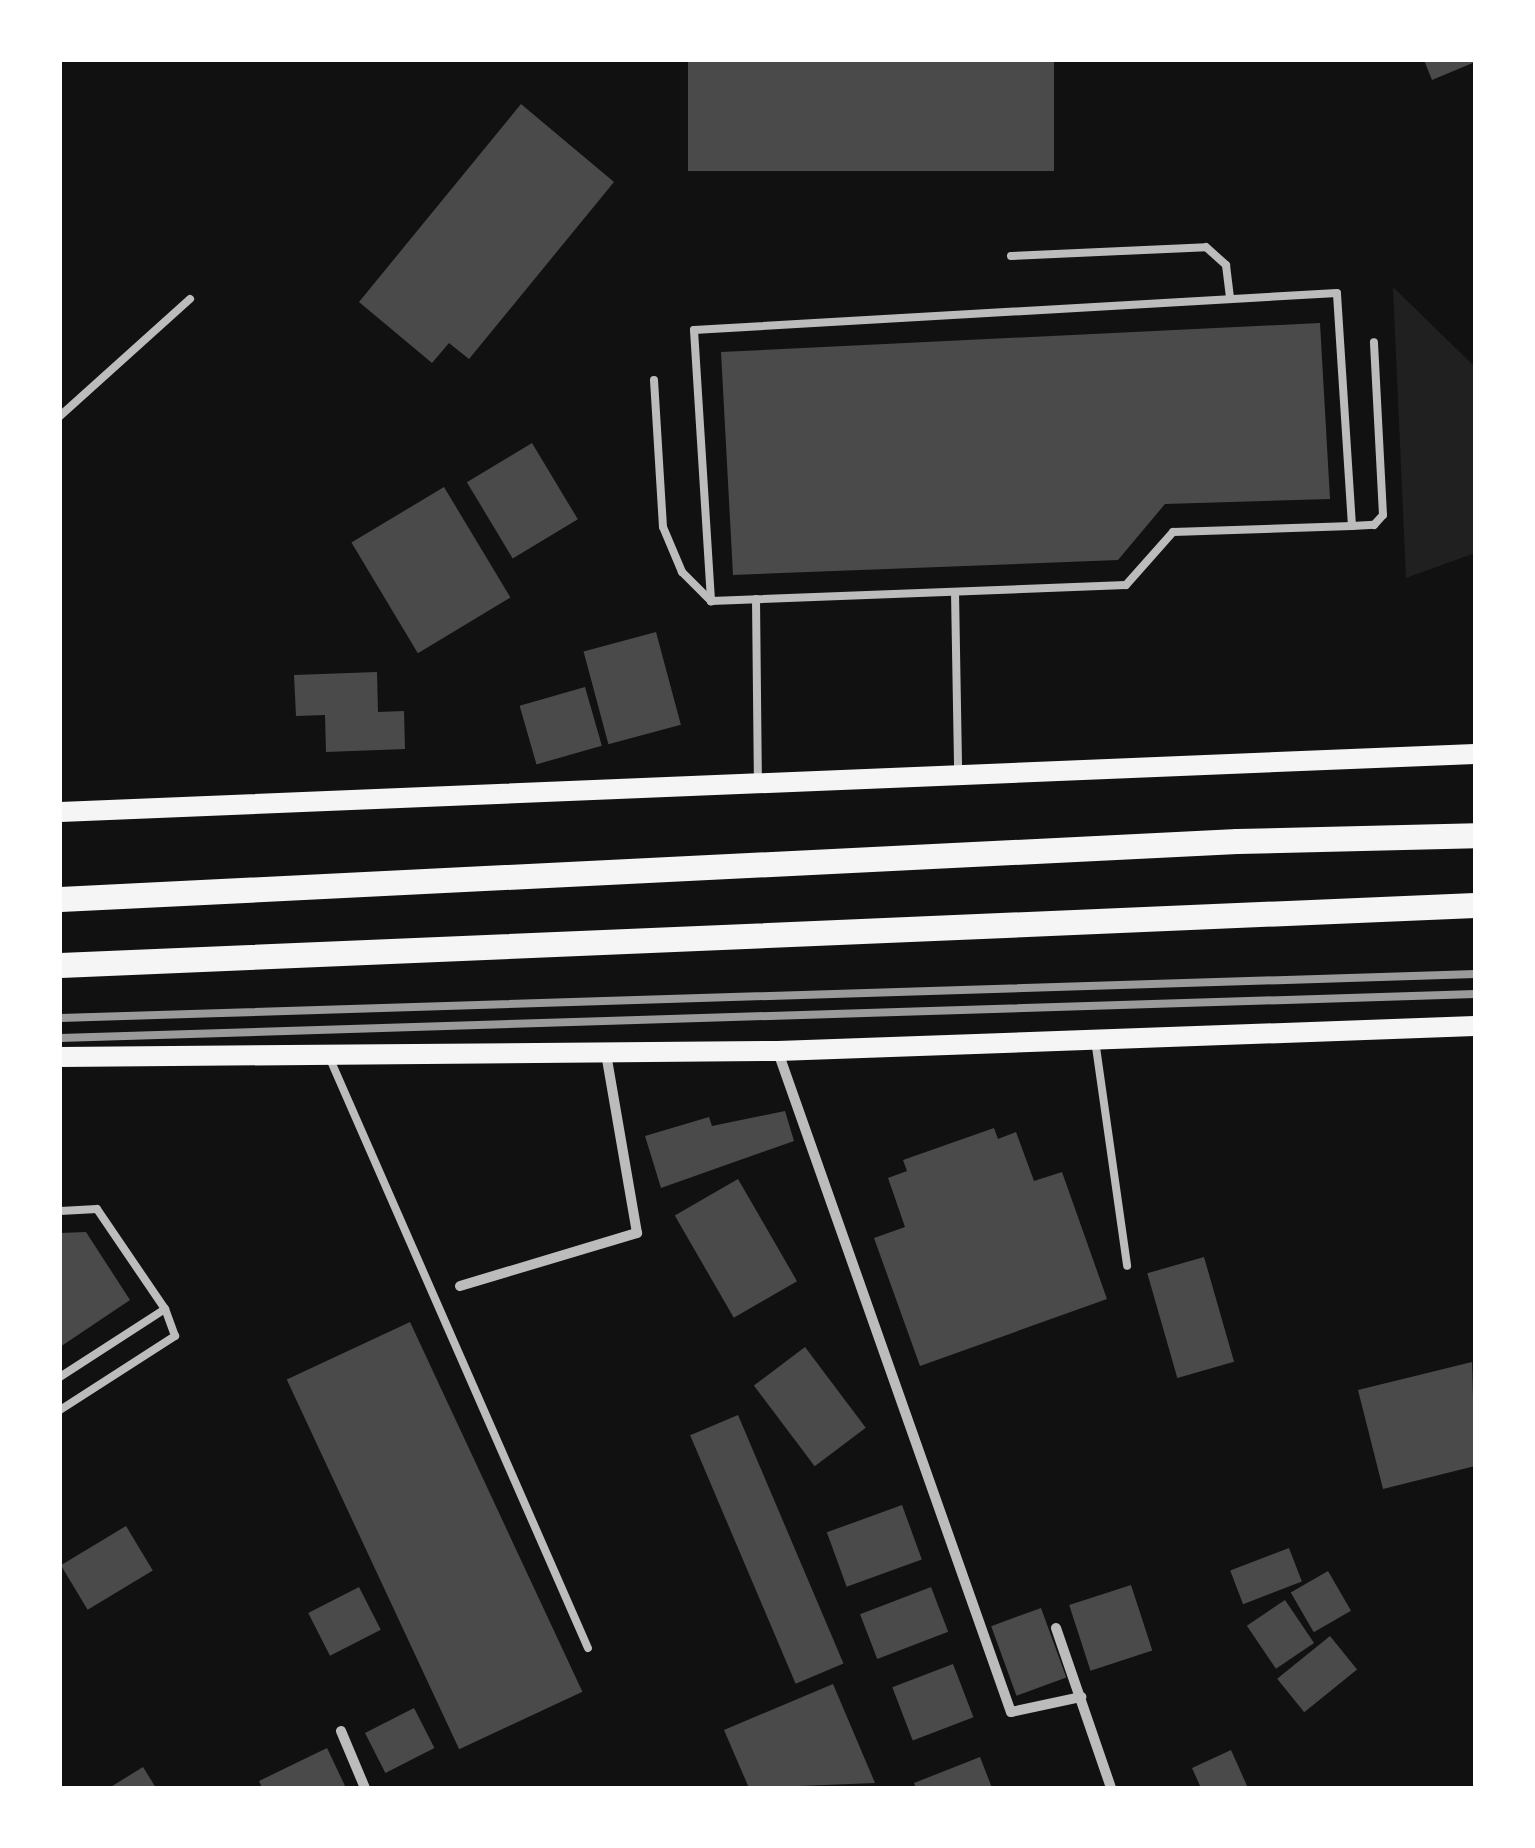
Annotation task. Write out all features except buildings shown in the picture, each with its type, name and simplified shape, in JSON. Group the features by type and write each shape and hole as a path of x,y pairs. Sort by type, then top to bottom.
{"highway":[{"path":"60,899 1237,841 1475,835"},
{"path":"60,964 1475,905"}],"main road":[{"path":"60,812 1475,754"},
{"path":"60,1057 778,1052 1475,1026"}],"street":[{"path":"460,1286 638,1234 606,1052"},
{"path":"778,1052 1011,1712 1081,1696"},
{"path":"1056,1628 1111,1788"},
{"path":"341,1730 365,1788"}],"lane":[{"path":"1011,256 1206,247 1226,266 1230,299"},
{"path":"711,601 694,330 1337,293 1352,526"},
{"path":"60,416 190,299"},
{"path":"654,380 663,527 682,572 711,601 1126,585 1173,532 1374,526 1383,516 1374,342"},
{"path":"955,592 958,774"},
{"path":"756,600 758,781"},
{"path":"1096,1040 1126,1266"},
{"path":"328,1055 588,1648"},
{"path":"60,1210 97,1209 165,1309 175,1336 60,1410"},
{"path":"60,1376 165,1309"}],"shaded area":[{"path":"1393,287 1475,367 1475,553 1406,578"}],"railway":[{"path":"60,1018 1475,974"},
{"path":"60,1038 1475,994"}]}
